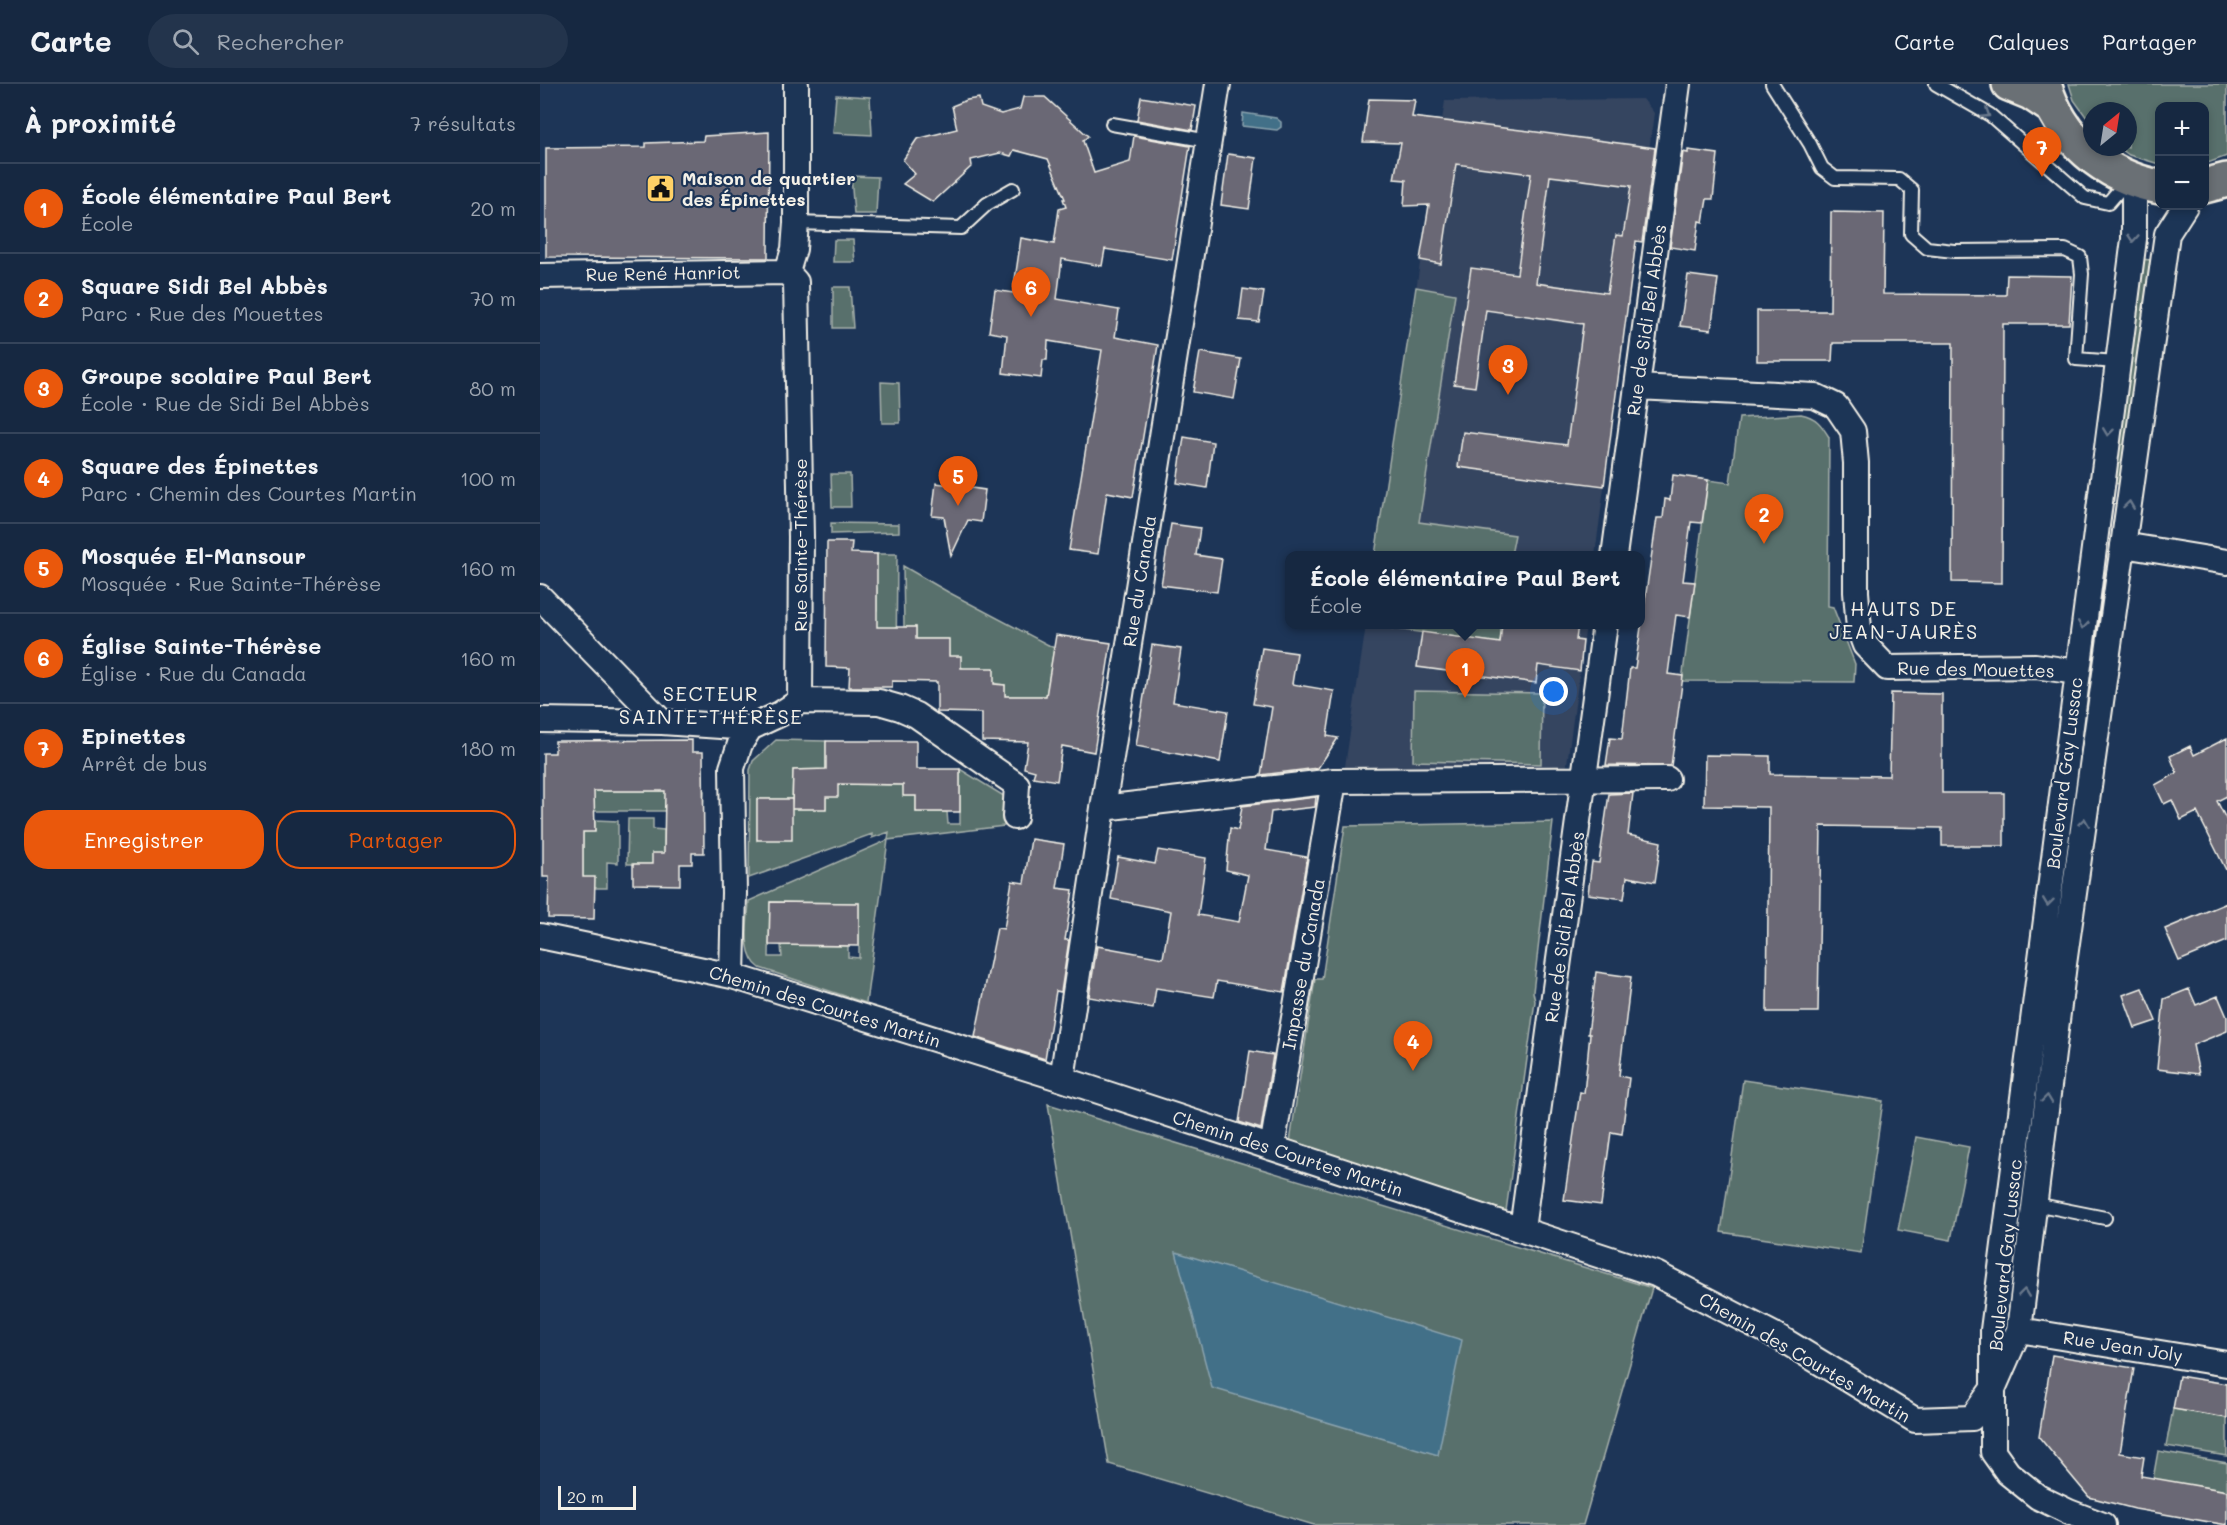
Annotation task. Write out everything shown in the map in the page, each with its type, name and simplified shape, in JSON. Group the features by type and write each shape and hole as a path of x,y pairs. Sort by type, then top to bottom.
{"main road":[{"path":"2009,84 2031,93 2048,95 2066,130 2087,153 2106,167 2141,182"},
{"path":"2209,185 2227,180"}],"street":[{"path":"787,272 794,249 796,223 796,84"},
{"name":"Rue du Canada","path":"1062,1079 1218,84"},
{"name":"Rue de Sidi Bel Abbès","path":"1615,551 1678,84"},
{"name":"Boulevard Gay Lussac","path":"1994,1388 1993,1330 2141,182"},
{"name":"Boulevard Gay Lussac","path":"1994,1388 2019,1330 2064,964 2167,234 2183,210"},
{"name":"Rue René Hanriot","path":"540,276 787,272"},
{"name":"Rue Sainte-Thérèse","path":"787,272 796,282 801,537 800,701"},
{"name":"Rue des Mouettes","path":"1637,387 1815,396 1836,406 1853,431 1856,463 1858,629 1865,645 1887,668 2035,666 2077,672"},
{"path":"2123,545 2227,562"},
{"path":"540,597 662,722"},
{"name":"Rue de Sidi Bel Abbès","path":"1522,1229 1604,629"},
{"path":"540,720 662,722 750,728 780,714 800,701 879,702 900,708 916,716 1017,785 1015,817"},
{"path":"732,976 734,893 732,768 740,744 750,728"},
{"path":"1103,808 1334,780 1667,779"},
{"name":"Impasse du Canada","path":"1272,1148 1334,780"},
{"name":"Chemin des Courtes Martin","path":"540,936 732,976 1062,1079 1656,1274 1780,1338 1916,1420 1972,1418 1994,1388"},
{"name":"Rue Jean Joly","path":"2019,1330 2227,1364"},
{"path":"1994,1388 1994,1452 2008,1473 2038,1497 2103,1525"}],"lane":[{"path":"1772,84 1810,144 1822,168 1835,178 1899,179 1912,190 1911,234 1927,248 1954,251 2065,250 2080,257 2082,274 2076,359 2117,362"},
{"path":"1936,84 1990,116 2085,198 2108,202 2141,182"},
{"path":"1112,124 1209,141"},
{"path":"796,223 962,228 987,204 1012,189"},
{"path":"2035,1204 2105,1218"}],"shaded area":[{"path":"1643,99 1654,113 1596,551 1376,551 1445,101"},
{"path":"1243,113 1276,118 1281,122 1281,127 1277,130 1242,126"},
{"path":"1365,629 1585,629 1566,771 1344,773"},
{"path":"1176,1252 1462,1340 1438,1455 1212,1388"}],"green space":[{"path":"2069,84 2227,84 2227,156 2209,163 2209,102 2155,102 2155,163 2132,156 2137,156 2137,102 2083,102 2083,112 2074,100"},
{"path":"836,95 870,97 872,135 833,133"},
{"path":"851,176 878,177 876,214 854,214"},
{"path":"834,240 853,240 855,262 833,262"},
{"path":"2141,259 2150,260 2122,484 2109,483"},
{"path":"833,287 850,287 853,328 833,328"},
{"path":"1416,287 1455,294 1419,522 1515,535 1512,551 1376,551"},
{"path":"881,382 899,383 900,423 882,423"},
{"path":"1801,414 1818,422 1829,437 1828,606 1833,607 1855,664 1854,682 1682,681 1708,480 1730,483 1739,418"},
{"path":"831,474 850,474 851,507 832,507"},
{"path":"831,523 899,524 899,532 831,534"},
{"path":"877,554 897,554 896,668 865,610 877,610 877,588 866,566 877,565"},
{"path":"903,566 1054,648 1046,696 1005,696 1005,685 990,682 975,675 961,667 949,656 948,639 916,639 916,627 904,627"},
{"path":"1396,629 1502,629 1500,643"},
{"path":"1414,691 1542,693 1541,764 1413,761"},
{"path":"776,740 826,741 826,770 793,770 792,799 757,799 757,840 792,809 826,808 826,797 838,784 903,785 904,796 916,796 916,812 947,812 948,824 960,824 960,769 1007,798 1004,826 888,840 889,832 872,838 872,834 749,878 750,770 753,761"},
{"path":"589,791 704,791 703,811 567,811"},
{"path":"628,819 653,819 653,829 664,830 664,853 652,864 627,864"},
{"path":"595,820 618,821 618,863 607,862 607,888 595,888 583,877 583,832 595,831"},
{"path":"1553,822 1533,992 1535,1001 1506,1211 1290,1142 1315,979 1322,979 1345,826"},
{"path":"888,840 866,1003 760,968 750,955 748,946 749,901","holes":["770,902 859,903 859,958 848,957 848,946 781,945 782,957 769,957"]},
{"path":"1743,1080 1883,1101 1861,1253 1721,1232"},
{"path":"1048,1104 1652,1288 1583,1525 1314,1525 1109,1464"},
{"path":"1916,1137 1969,1147 1951,1240 1898,1230"},
{"path":"2173,1409 2227,1418 2227,1456 2166,1446"},
{"path":"2158,1451 2227,1463 2227,1491 2153,1479"}],"building":[{"path":"1023,97 1045,97 1088,136 1083,141 1094,173 1130,162 1134,136 1190,146 1172,260 1105,249 1102,266 1062,259 1057,299 1119,310 1115,337 1158,345 1133,497 1107,492 1098,554 1069,550 1102,350 1048,341 1047,360 1043,360 1041,378 1003,373 1007,335 989,332 995,290 1013,293 1021,238 1054,244 1059,209 1066,207 1063,199 1065,199 1048,159 1014,150 1011,156 1000,153 971,160 972,166 933,202 903,184 915,174 903,160 917,139 957,129 952,106 979,98 981,107 1001,114 1020,109"},
{"path":"1141,97 1196,106 1192,130 1137,120"},
{"path":"1369,99 1415,100 1412,117 1655,148 1642,242 1636,241 1604,486 1458,467 1463,432 1567,445 1583,324 1486,310 1475,387 1454,384 1471,268 1517,274 1531,174 1456,164 1441,264 1420,260 1429,205 1404,206 1406,180 1394,179 1401,143 1363,142","holes":["1550,176 1631,186 1623,236 1616,235 1607,293 1536,283"]},
{"name":"Maison de quartier des Épinettes","path":"769,132 768,258 546,257 546,148 646,147 646,143 703,141 704,136"},
{"path":"1688,150 1718,154 1713,199 1707,199 1703,222 1699,221 1695,251 1670,247 1683,152 1688,153"},
{"path":"1228,154 1256,158 1249,209 1221,205"},
{"path":"1831,212 1884,213 1883,294 2006,295 2007,275 2072,276 2069,324 2003,324 2002,583 1952,582 1953,343 1833,343 1832,361 1757,361 1757,311 1830,311"},
{"path":"1688,275 1718,279 1711,330 1680,326"},
{"path":"1243,289 1264,292 1259,322 1239,320"},
{"path":"1200,352 1241,359 1234,399 1193,392"},
{"path":"1184,437 1213,442 1207,488 1177,483"},
{"path":"1673,475 1708,480 1702,523 1691,522 1683,581 1695,582 1690,617 1676,615 1668,674 1683,676 1671,766 1606,765 1610,738 1622,739 1630,668 1635,668 1641,629 1645,629 1645,600 1657,518 1663,518 1665,499 1670,500"},
{"path":"936,483 985,490 981,522 968,520 951,556 944,517 932,516"},
{"path":"1171,524 1200,528 1196,555 1222,559 1217,592 1161,585"},
{"path":"827,542 852,542 851,553 877,554 877,627 916,627 916,639 949,639 949,656 961,656 961,668 994,668 994,684 1005,685 1005,696 1046,696 1056,635 1111,643 1094,752 1062,746 1057,781 1033,777 1035,771 1024,768 1028,742 982,741 982,713 937,712 937,682 892,681 892,687 849,687 850,668 826,667"},
{"path":"1501,629 1577,629 1576,640 1583,641 1580,671 1538,665 1536,683 1417,667 1422,632 1500,643"},
{"path":"1152,645 1181,649 1173,702 1228,711 1220,762 1136,746"},
{"path":"1262,648 1297,653 1292,684 1334,691 1327,736 1338,738 1318,768 1261,775 1272,707 1253,704"},
{"path":"1891,693 1942,694 1942,793 2004,793 2004,846 1942,846 1942,828 1821,826 1818,1012 1767,1012 1769,807 1704,806 1705,755 1770,756 1770,774 1889,776"},
{"path":"2227,738 2227,796 2217,801 2227,821 2227,872 2197,812 2181,820 2172,800 2164,804 2155,785 2177,773 2170,756 2190,746 2194,755"},
{"path":"692,740 692,752 703,752 704,853 692,853 692,864 680,864 680,885 633,884 633,864 652,864 652,853 664,853 665,791 594,791 595,832 583,832 583,877 595,877 594,919 548,918 549,877 543,877 543,753 555,753 555,741"},
{"path":"826,741 916,741 916,769 960,769 960,812 916,812 916,796 903,796 903,785 838,784 838,797 826,797 826,809 792,809 793,770 826,769"},
{"path":"1633,793 1628,835 1661,842 1655,882 1627,877 1624,899 1588,894 1592,862 1599,863 1609,794"},
{"path":"1316,797 1315,807 1271,812 1266,850 1307,857 1284,992 1217,981 1214,997 1156,988 1153,1008 1089,997 1097,946 1163,958 1171,911 1111,899 1118,857 1155,864 1158,850 1206,858 1198,915 1239,922 1248,875 1226,870 1230,828 1238,830 1242,806"},
{"path":"757,799 792,799 792,840 757,840"},
{"path":"1031,839 1064,844 1057,888 1073,890 1065,940 1069,940 1061,992 1056,991 1045,1059 975,1037 997,928 1004,929 1012,881 1024,883"},
{"path":"770,902 859,903 859,946 769,945"},
{"path":"2227,903 2227,941 2179,961 2165,929"},
{"path":"1596,972 1631,977 1619,1076 1629,1078 1622,1134 1611,1132 1601,1205 1564,1200 1580,1092 1584,1093 1590,1034 1588,1034"},
{"path":"2142,988 2156,1021 2135,1028 2123,995"},
{"path":"2189,989 2196,1005 2218,996 2227,1017 2227,1031 2193,1045 2199,1074 2157,1069 2164,999"},
{"path":"1250,1051 1273,1055 1261,1129 1239,1122"},
{"path":"2052,1355 2134,1368 2120,1453 2144,1457 2141,1476 2227,1491 2227,1525 2135,1509 2089,1497 2039,1437"},
{"path":"2179,1376 2227,1384 2227,1418 2173,1409"}],"place":[{"name":"Epinettes","path":"2042,177"},
{"name":"Maison de quartier des Épinettes","path":"661,188"},
{"name":"Église Sainte-Thérèse","path":"1031,317"},
{"name":"Groupe scolaire Paul Bert","path":"1508,395"},
{"name":"Mosquée El-Mansour","path":"958,506"},
{"name":"Square Sidi Bel Abbès","path":"1764,544"},
{"name":"École élémentaire Paul Bert","path":"1465,698"},
{"name":"Square des Épinettes","path":"1413,1071"}],"district":[{"name":"HAUTS DE JEAN-JAURÈS","path":"1904,620"},
{"name":"SECTEUR SAINTE-THÉRÈSE","path":"711,704"}]}
